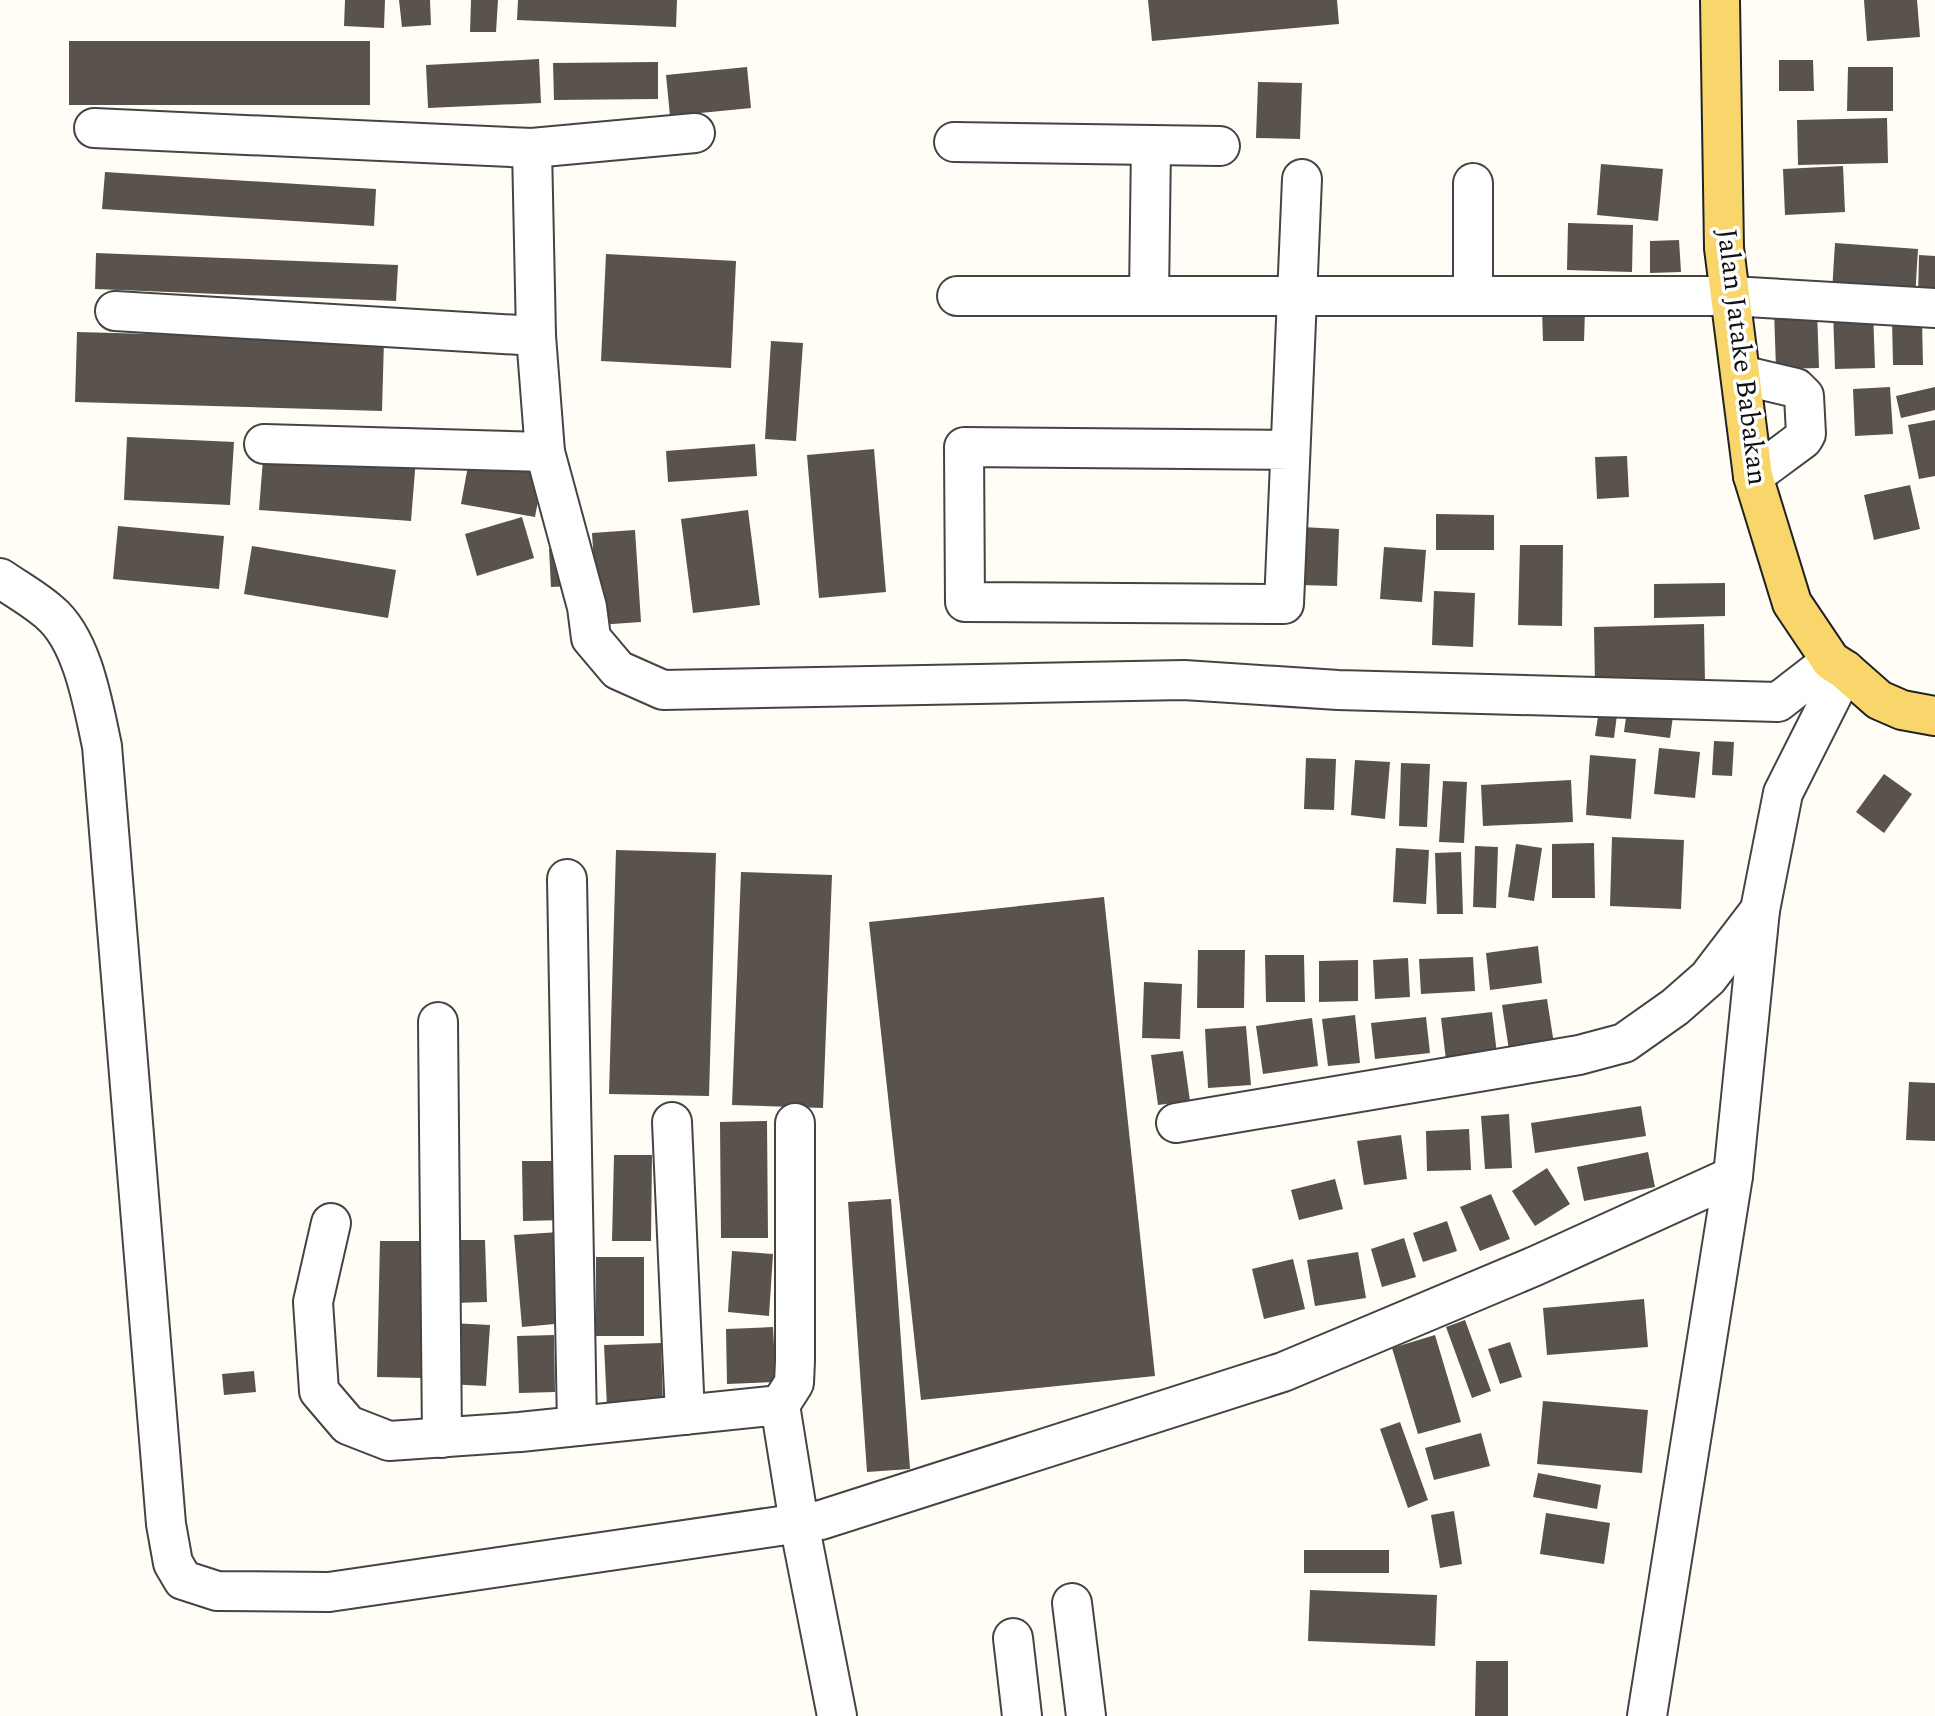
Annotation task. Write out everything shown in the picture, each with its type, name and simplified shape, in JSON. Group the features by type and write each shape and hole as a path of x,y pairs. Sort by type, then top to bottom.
{"main road":[{"name":"Jalan Jatake Babakan","path":"1720,0 1724,248 1753,476 1792,603 1838,666 1879,700 1902,710 1935,716"}],"street":[{"path":"94,128 532,148 695,132"},
{"path":"954,142 1220,146"},
{"path":"1149,296 1151,145"},
{"path":"532,148 536,336 545,452 587,607 591,638 618,670 663,690 1184,680 1338,690 1778,702 1838,666"},
{"path":"1290,450 964,447 965,602 1283,604 1290,450 1297,296 1302,179"},
{"path":"1473,183 1473,296"},
{"path":"957,296 1731,296 1935,308"},
{"path":"116,311 536,336"},
{"path":"1741,375 1796,388 1804,396 1806,434 1803,439 1753,476"},
{"path":"264,444 545,452"},
{"path":"0,578 51,613 72,641 88,685 102,746 166,1524 173,1563 183,1580 217,1591 329,1592 821,1520 1283,1372 1535,1266 1733,1176"},
{"path":"1647,1716 1733,1176 1760,910 1783,793 1838,666"},
{"path":"567,879 577,1426"},
{"path":"1177,1123 1565,1057 1624,1042 1675,1007 1708,978 1760,910"},
{"path":"438,1022 442,1438"},
{"path":"672,1122 685,1415"},
{"path":"795,1123 794,1383 780,1405 799,1523 836,1716"},
{"path":"331,1223 313,1302 319,1391 348,1425 389,1441 577,1426 780,1405"},
{"path":"1072,1603 1086,1716"},
{"path":"1013,1638 1022,1716"}],"building":[{"path":"345,0 385,0 384,28 344,26"},
{"path":"399,0 430,0 431,25 402,27"},
{"path":"471,0 498,0 496,32 470,32"},
{"path":"518,0 677,0 676,27 517,20"},
{"path":"1148,0 1337,0 1339,24 1152,41"},
{"path":"1864,0 1917,0 1920,37 1867,41"},
{"path":"69,41 370,41 370,105 69,105"},
{"path":"539,59 541,103 428,108 426,65"},
{"path":"1779,60 1813,60 1814,91 1779,91"},
{"path":"658,62 658,99 554,100 553,63"},
{"path":"747,67 751,108 670,116 666,75"},
{"path":"1848,67 1893,67 1893,111 1847,111"},
{"path":"1258,82 1302,83 1300,139 1256,138"},
{"path":"1887,118 1888,163 1798,165 1797,120"},
{"path":"1601,164 1663,169 1658,221 1597,215"},
{"path":"1843,166 1845,212 1785,215 1783,169"},
{"path":"105,172 376,189 374,226 102,209"},
{"path":"1568,223 1633,225 1632,272 1567,270"},
{"path":"1679,240 1681,272 1650,273 1650,241"},
{"path":"1835,243 1918,249 1915,298 1832,292"},
{"path":"96,253 398,265 396,301 95,289"},
{"path":"606,254 736,261 731,368 601,361"},
{"path":"1919,255 1935,256 1935,298 1918,298"},
{"path":"1817,309 1819,368 1776,369 1774,310"},
{"path":"1873,309 1875,368 1835,369 1833,311"},
{"path":"1542,310 1585,310 1584,341 1543,341"},
{"path":"1892,320 1922,320 1923,365 1893,365"},
{"path":"77,332 384,340 382,411 75,402"},
{"path":"771,341 803,343 796,441 765,439"},
{"path":"1890,387 1893,434 1855,436 1853,389"},
{"path":"1935,387 1935,410 1901,418 1896,396"},
{"path":"1935,420 1935,476 1919,479 1908,425"},
{"path":"127,437 234,442 230,505 124,500"},
{"path":"755,444 757,476 668,482 666,451"},
{"path":"264,446 416,458 411,521 259,510"},
{"path":"874,449 886,592 819,598 807,455"},
{"path":"470,455 544,469 535,517 461,504"},
{"path":"1627,456 1629,497 1597,499 1595,457"},
{"path":"1910,485 1920,529 1874,540 1864,495"},
{"path":"748,510 760,605 693,613 681,519"},
{"path":"1436,514 1494,515 1494,550 1436,550"},
{"path":"522,517 534,558 477,576 465,534"},
{"path":"118,526 224,536 219,589 113,579"},
{"path":"1302,527 1339,529 1337,586 1300,585"},
{"path":"635,530 641,622 598,625 592,533"},
{"path":"1520,545 1563,545 1562,626 1518,625"},
{"path":"252,546 396,570 388,618 244,594"},
{"path":"570,547 572,586 551,587 549,549"},
{"path":"1384,547 1426,550 1422,602 1380,599"},
{"path":"1725,583 1725,616 1654,618 1654,584"},
{"path":"1434,591 1475,593 1473,647 1432,645"},
{"path":"1704,624 1705,683 1595,685 1594,627"},
{"path":"1600,704 1618,707 1614,738 1595,736"},
{"path":"1627,710 1673,716 1670,738 1624,732"},
{"path":"1714,741 1734,742 1732,776 1712,775"},
{"path":"1659,748 1700,752 1695,798 1654,794"},
{"path":"1590,755 1636,759 1631,819 1586,815"},
{"path":"1306,758 1336,759 1334,810 1304,809"},
{"path":"1355,760 1390,762 1385,819 1351,815"},
{"path":"1401,763 1430,764 1427,827 1399,826"},
{"path":"1884,774 1912,794 1884,833 1856,812"},
{"path":"1571,780 1573,822 1483,826 1481,785"},
{"path":"1443,781 1467,782 1464,843 1439,842"},
{"path":"1612,837 1684,840 1681,909 1610,906"},
{"path":"1594,843 1595,898 1552,898 1552,844"},
{"path":"1516,844 1542,848 1534,901 1508,897"},
{"path":"1475,846 1498,847 1496,908 1473,907"},
{"path":"1396,848 1429,850 1426,904 1393,902"},
{"path":"616,850 716,853 709,1096 609,1094"},
{"path":"1461,852 1463,914 1437,914 1435,853"},
{"path":"741,872 832,875 823,1108 732,1105"},
{"path":"1104,897 1155,1376 921,1400 869,922"},
{"path":"1538,946 1542,983 1490,990 1486,953"},
{"path":"1198,950 1245,950 1244,1008 1197,1008"},
{"path":"1265,955 1304,955 1305,1002 1266,1002"},
{"path":"1473,957 1475,991 1421,994 1419,959"},
{"path":"1408,958 1410,997 1375,999 1373,960"},
{"path":"1358,960 1358,1001 1319,1002 1319,961"},
{"path":"1144,982 1182,984 1180,1039 1142,1038"},
{"path":"1547,999 1554,1044 1509,1050 1502,1005"},
{"path":"1492,1012 1497,1054 1446,1060 1441,1018"},
{"path":"1355,1015 1360,1063 1328,1066 1322,1019"},
{"path":"1426,1017 1430,1053 1375,1059 1371,1023"},
{"path":"1312,1018 1318,1066 1263,1074 1256,1026"},
{"path":"1246,1026 1251,1085 1208,1088 1205,1029"},
{"path":"1183,1051 1190,1101 1158,1105 1151,1055"},
{"path":"1909,1082 1935,1083 1935,1141 1906,1140"},
{"path":"1641,1106 1646,1136 1535,1153 1531,1123"},
{"path":"1509,1114 1512,1168 1485,1169 1481,1116"},
{"path":"767,1121 768,1238 721,1238 720,1122"},
{"path":"1469,1129 1471,1170 1427,1171 1426,1131"},
{"path":"1401,1135 1407,1179 1364,1185 1357,1141"},
{"path":"1648,1152 1655,1187 1584,1201 1577,1167"},
{"path":"614,1155 652,1155 651,1241 612,1241"},
{"path":"522,1161 563,1161 564,1220 523,1221"},
{"path":"1547,1168 1570,1204 1535,1226 1512,1191"},
{"path":"1335,1179 1343,1209 1299,1220 1291,1190"},
{"path":"1491,1194 1510,1239 1480,1251 1460,1207"},
{"path":"891,1199 910,1469 867,1472 848,1202"},
{"path":"1447,1221 1457,1251 1423,1262 1413,1233"},
{"path":"559,1232 566,1323 522,1327 514,1235"},
{"path":"1404,1238 1416,1277 1382,1287 1371,1249"},
{"path":"451,1240 485,1240 487,1302 453,1303"},
{"path":"380,1241 427,1241 424,1378 377,1377"},
{"path":"732,1251 773,1254 769,1316 728,1312"},
{"path":"1358,1252 1366,1298 1315,1306 1307,1260"},
{"path":"596,1257 644,1257 644,1336 596,1336"},
{"path":"1293,1259 1305,1309 1264,1319 1252,1269"},
{"path":"1644,1299 1648,1347 1547,1355 1543,1308"},
{"path":"1465,1320 1491,1391 1472,1398 1446,1327"},
{"path":"451,1323 490,1325 486,1386 447,1384"},
{"path":"773,1327 776,1382 727,1384 726,1329"},
{"path":"554,1335 555,1392 519,1393 517,1336"},
{"path":"1435,1335 1461,1422 1418,1434 1392,1348"},
{"path":"1510,1342 1522,1377 1500,1384 1488,1349"},
{"path":"661,1343 663,1405 607,1407 604,1345"},
{"path":"254,1371 256,1392 224,1395 222,1374"},
{"path":"1543,1401 1648,1410 1642,1473 1537,1464"},
{"path":"1400,1422 1428,1500 1408,1508 1380,1429"},
{"path":"1481,1433 1490,1466 1434,1480 1425,1448"},
{"path":"1538,1473 1601,1485 1597,1509 1533,1497"},
{"path":"1454,1511 1462,1564 1440,1568 1431,1515"},
{"path":"1546,1513 1610,1523 1604,1564 1540,1554"},
{"path":"1304,1550 1389,1550 1389,1573 1304,1573"},
{"path":"1310,1590 1437,1595 1435,1646 1308,1641"},
{"path":"1476,1661 1508,1661 1508,1716 1475,1716"}]}
